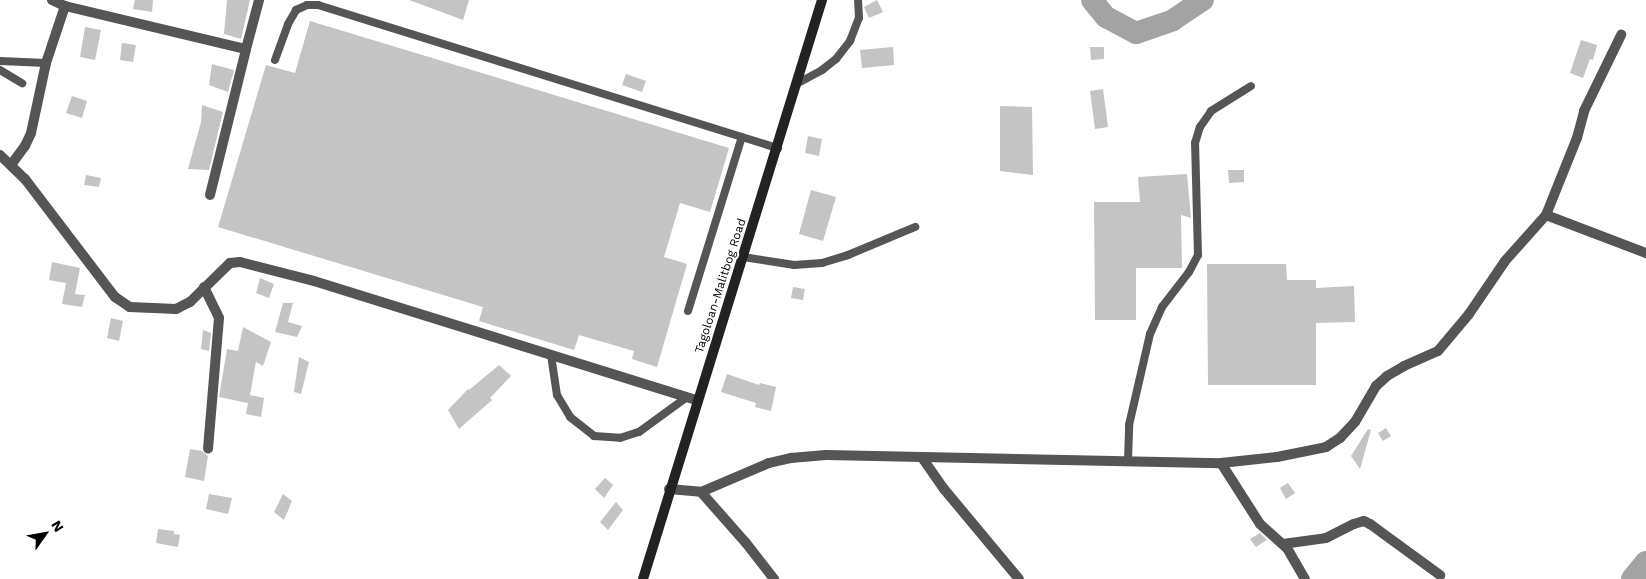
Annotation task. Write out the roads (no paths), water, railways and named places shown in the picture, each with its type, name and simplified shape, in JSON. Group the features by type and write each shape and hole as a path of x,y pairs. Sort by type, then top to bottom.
{"main road":[{"name":"Tagoloan-Malitbog Road","path":"643,579 692,399 743,258 822,0"}],"street":[{"path":"52,0 65,6 246,49"},
{"path":"210,195 259,0"},
{"path":"10,165 25,146 31,133 46,63 65,6"},
{"path":"669,489 701,492 769,464 791,458 826,455 923,459 1128,460 1221,463 1277,457 1326,447 1340,438 1355,422 1376,386 1404,366 1438,351 1469,314 1505,261 1546,215 1577,138 1584,111 1621,35"},
{"path":"0,155 25,179 115,297 130,306 176,308 190,302 230,263 240,262 314,281 692,399"},
{"path":"1546,215 1646,253"},
{"path":"204,287 219,318 208,449"},
{"path":"923,459 944,489 1019,579"},
{"path":"1221,463 1260,524 1283,544 1305,579"},
{"path":"701,492 746,543 774,579"},
{"path":"1283,544 1326,538 1364,521 1440,575"}],"lane":[{"path":"798,83 822,70 836,59 850,41 859,18 858,0"},
{"path":"274,60 288,24 296,10 307,5 318,5 778,148"},
{"path":"0,61 46,63"},
{"path":"0,70 22,83"},
{"path":"1128,460 1129,425 1150,334 1162,307 1189,272 1198,255 1195,143 1211,111 1251,86"},
{"path":"688,312 742,138"},
{"path":"743,258 794,265 822,263 848,255 916,227"},
{"path":"551,355 557,394 570,417 594,436 620,438 639,432 692,399"}],"waterway":[{"path":"1092,0 1106,17 1136,33 1173,20 1203,0"},
{"path":"1632,579 1646,562"}]}
